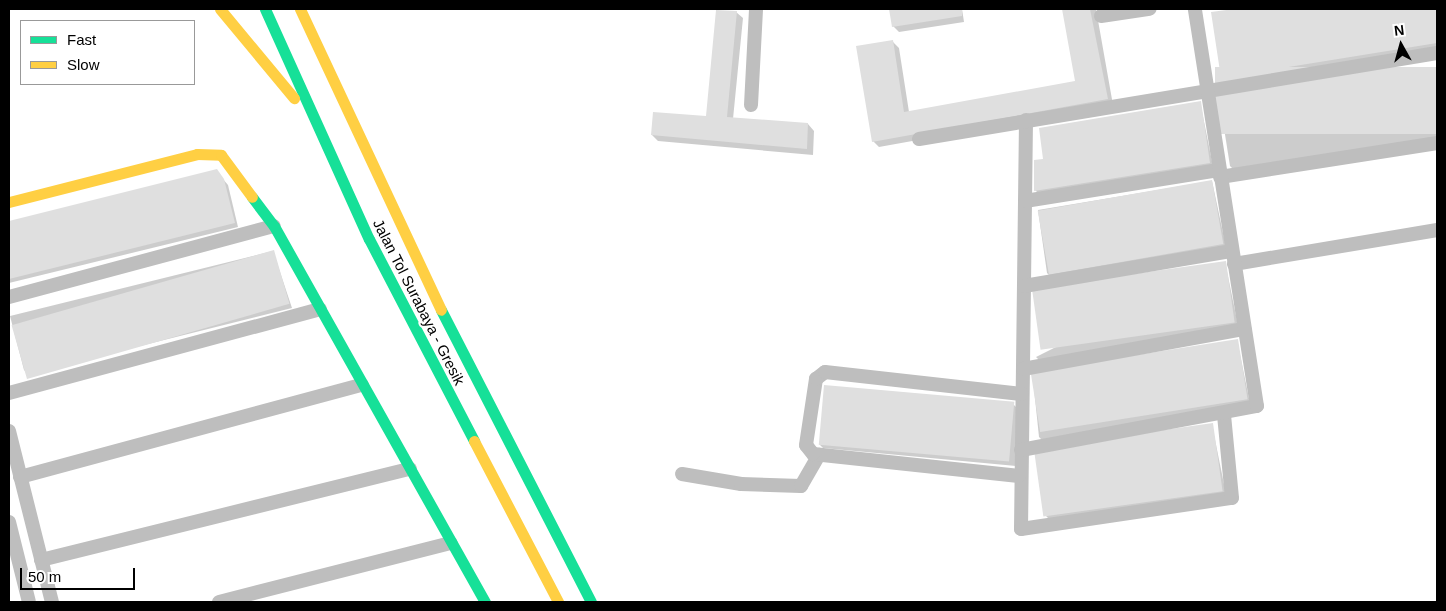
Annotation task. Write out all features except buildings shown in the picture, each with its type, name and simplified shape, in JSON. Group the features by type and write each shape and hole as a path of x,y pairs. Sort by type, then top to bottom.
{"main road":[{"path":"220,9 243,32 319,130"},
{"name":"Jalan Tol Surabaya - Gresik","path":"265,9 369,239 558,602"},
{"name":"Jalan Tol Surabaya - Gresik","path":"300,9 472,377 591,602"},
{"path":"9,202 210,153 221,155 274,226 485,602"}],"street":[{"path":"751,105 756,9"},
{"path":"1101,16 1150,9"},
{"path":"1021,450 1224,415 1257,406 1194,9"},
{"path":"919,139 1437,53"},
{"path":"1026,120 1023,369 1018,524 1026,531 1232,498 1224,415"},
{"path":"1025,201 1437,143"},
{"path":"9,297 274,226"},
{"path":"1024,286 1437,230"},
{"path":"9,393 320,309"},
{"path":"1023,369 1244,329"},
{"path":"1019,476 819,455 806,445 818,374 1022,394"},
{"path":"20,477 362,385"},
{"path":"9,431 52,602"},
{"path":"682,474 741,484 801,486 819,455"},
{"path":"41,560 410,469"},
{"path":"9,522 29,602"},
{"path":"219,602 451,543"}],"traffic: fast":[{"path":"265,9 369,239 474,441"},
{"path":"252,197 274,226 485,602"},
{"path":"441,310 591,602"}],"traffic: slow":[{"path":"220,9 294,98"},
{"path":"300,9 441,310"},
{"path":"9,202 197,154 221,155 252,197"},
{"path":"474,441 558,602"}]}
